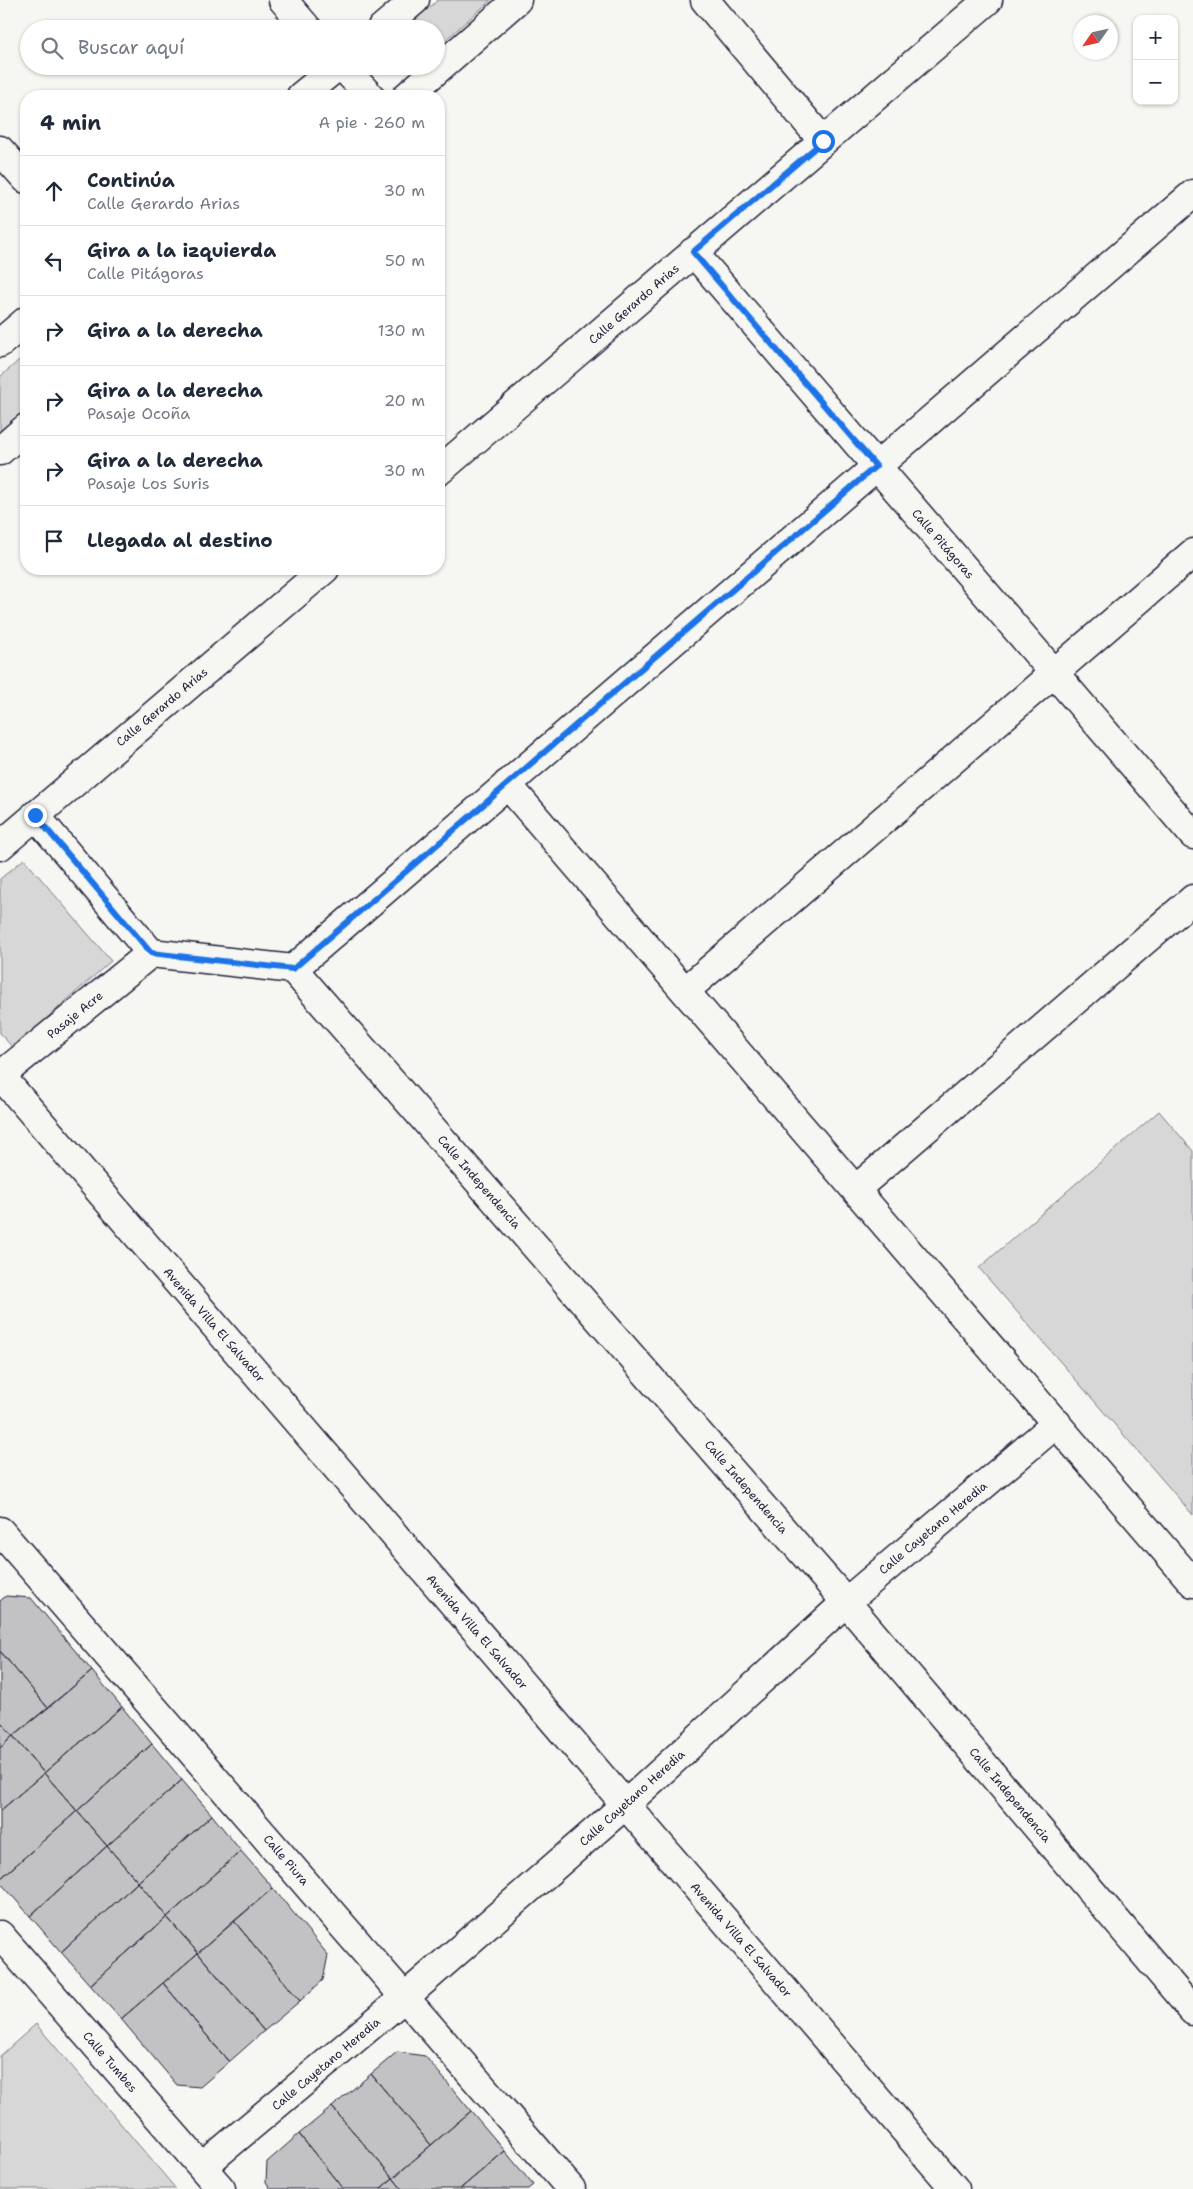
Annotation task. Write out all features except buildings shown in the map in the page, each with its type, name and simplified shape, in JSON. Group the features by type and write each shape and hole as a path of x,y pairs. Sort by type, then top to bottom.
{"street":[{"path":"283,0 300,20"},
{"path":"391,20 414,0"},
{"path":"445,63 517,0"},
{"path":"705,0 823,141"},
{"name":"Calle Gerardo Arias","path":"445,466 988,0"},
{"path":"308,90 327,75"},
{"path":"350,75 364,90"},
{"path":"414,90 431,75"},
{"path":"0,150 20,172"},
{"path":"35,815 151,953 293,969 1193,194"},
{"name":"Calle Pitágoras","path":"693,252 1193,834"},
{"path":"0,343 20,326"},
{"path":"0,451 20,433"},
{"path":"685,991 1193,553"},
{"name":"Calle Gerardo Arias","path":"0,846 318,575"},
{"path":"507,784 1193,1583"},
{"path":"856,1190 1193,900"},
{"name":"Pasaje Acre","path":"0,1076 151,953"},
{"name":"Calle Independencia","path":"293,969 846,1602 1193,2011"},
{"name":"Avenida Villa El Salvador","path":"0,1076 954,2189"},
{"name":"Calle Cayetano Heredia","path":"202,2167 405,1997 625,1805 846,1602 1056,1423"},
{"name":"Calle Piura","path":"4,1544 405,1997 571,2189"},
{"name":"Calle Tumbes","path":"0,1935 221,2189"}],"shaded area":[{"path":"438,0 491,0 445,40 445,20 415,20"},
{"path":"20,359 20,414 0,431 0,377"},
{"path":"24,859 111,961 13,1048 0,1033 0,879"},
{"path":"1159,1111 1193,1151 1193,1515 979,1268"},
{"path":"36,2024 176,2189 0,2189 0,2056"}],"route":[{"path":"35,815 151,953 293,969 876,466 693,252 823,141"}]}
